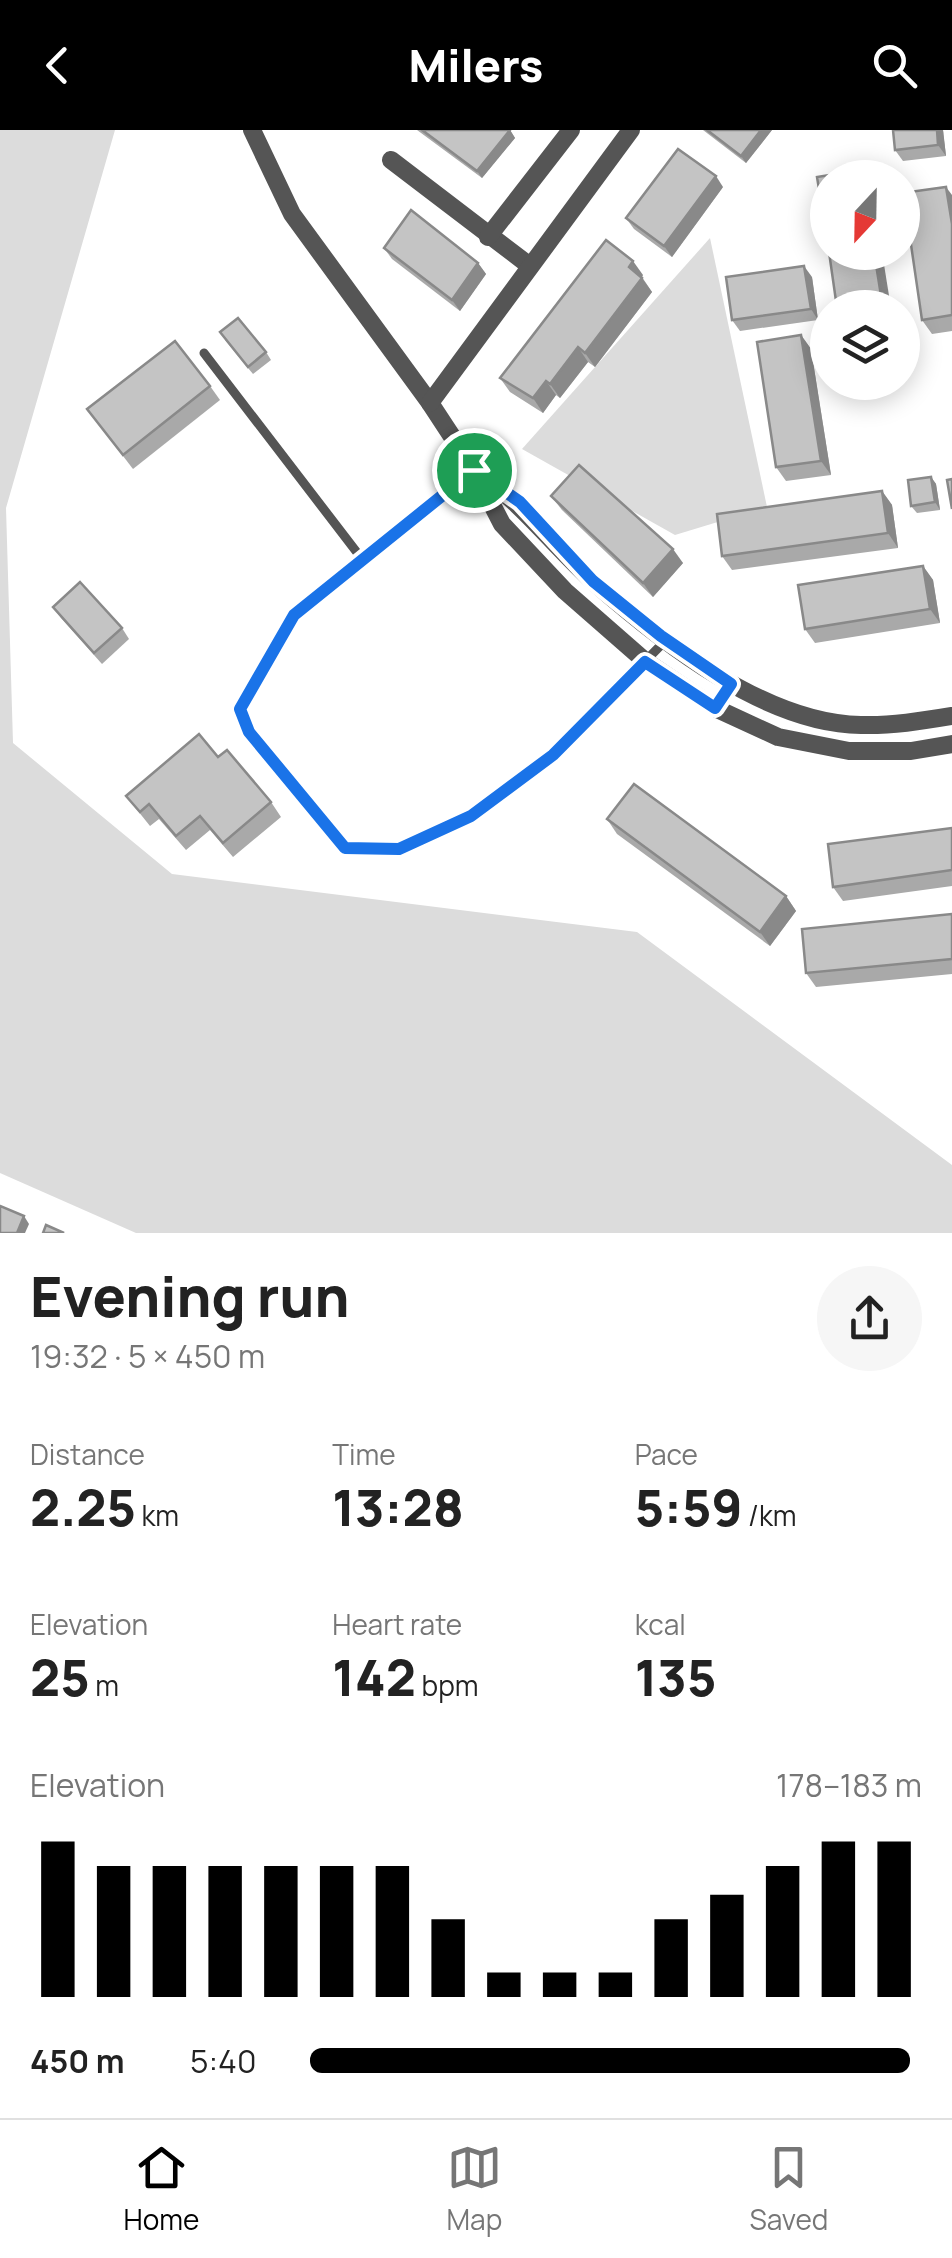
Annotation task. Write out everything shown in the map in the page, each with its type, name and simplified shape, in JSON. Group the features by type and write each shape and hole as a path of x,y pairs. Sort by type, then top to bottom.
{"street":[{"path":"252,130 292,214 430,403 474,470 502,524 565,591 645,662 715,708 778,738 849,752 911,751 952,744"},
{"path":"488,237 571,130"},
{"path":"430,403 631,130"},
{"path":"391,160 530,266"},
{"path":"474,470 520,502 593,581 666,640 731,684 806,717 858,726 952,716"}],"lane":[{"path":"204,354 362,559"},
{"path":"474,470 294,615 240,709 249,732 345,848 399,849 471,816 553,755 666,640"},
{"path":"715,708 731,684"}],"shaded area":[{"path":"0,130 115,130 6,508 13,743 172,874 637,932 952,1165 952,1233 136,1233 0,1173"},
{"path":"710,238 767,507 675,535 522,449"}],"building":[{"path":"422,130 510,130 477,171"},
{"path":"707,130 761,130 741,156"},
{"path":"893,130 937,130 938,145 895,150"},
{"path":"678,149 716,176 664,246 626,218"},
{"path":"946,187 952,224 952,315 922,320 915,270 920,270 920,191"},
{"path":"411,210 478,263 452,300 384,248"},
{"path":"606,240 633,261 629,267 642,278 585,353 578,347 550,384 546,381 533,398 500,378"},
{"path":"804,266 810,309 732,320 726,277"},
{"path":"832,270 877,270 880,290 834,290"},
{"path":"238,318 266,352 248,367 220,332"},
{"path":"801,335 821,461 776,467 757,342"},
{"path":"175,341 210,386 123,455 87,409"},
{"path":"579,465 673,549 643,583 551,496"},
{"path":"931,477 935,502 911,506 908,480"},
{"path":"952,479 952,509 947,480"},
{"path":"882,491 888,533 722,556 717,514"},
{"path":"923,566 930,609 805,629 798,585"},
{"path":"80,582 122,628 94,653 53,607"},
{"path":"199,734 218,757 227,750 271,802 223,843 200,816 176,836 149,804 140,812 126,796"},
{"path":"634,784 786,896 760,932 607,819"},
{"path":"952,828 952,870 833,887 828,844"},
{"path":"952,914 952,959 806,973 802,929"},
{"path":"0,1206 24,1216 17,1233 0,1233"},
{"path":"46,1225 64,1233 43,1233"}],"route":[{"path":"474,470 520,502 593,581 661,636 731,684 715,708 645,662 553,755 471,816 399,849 345,848 249,732 240,709 256,675 294,615 474,470"}]}
